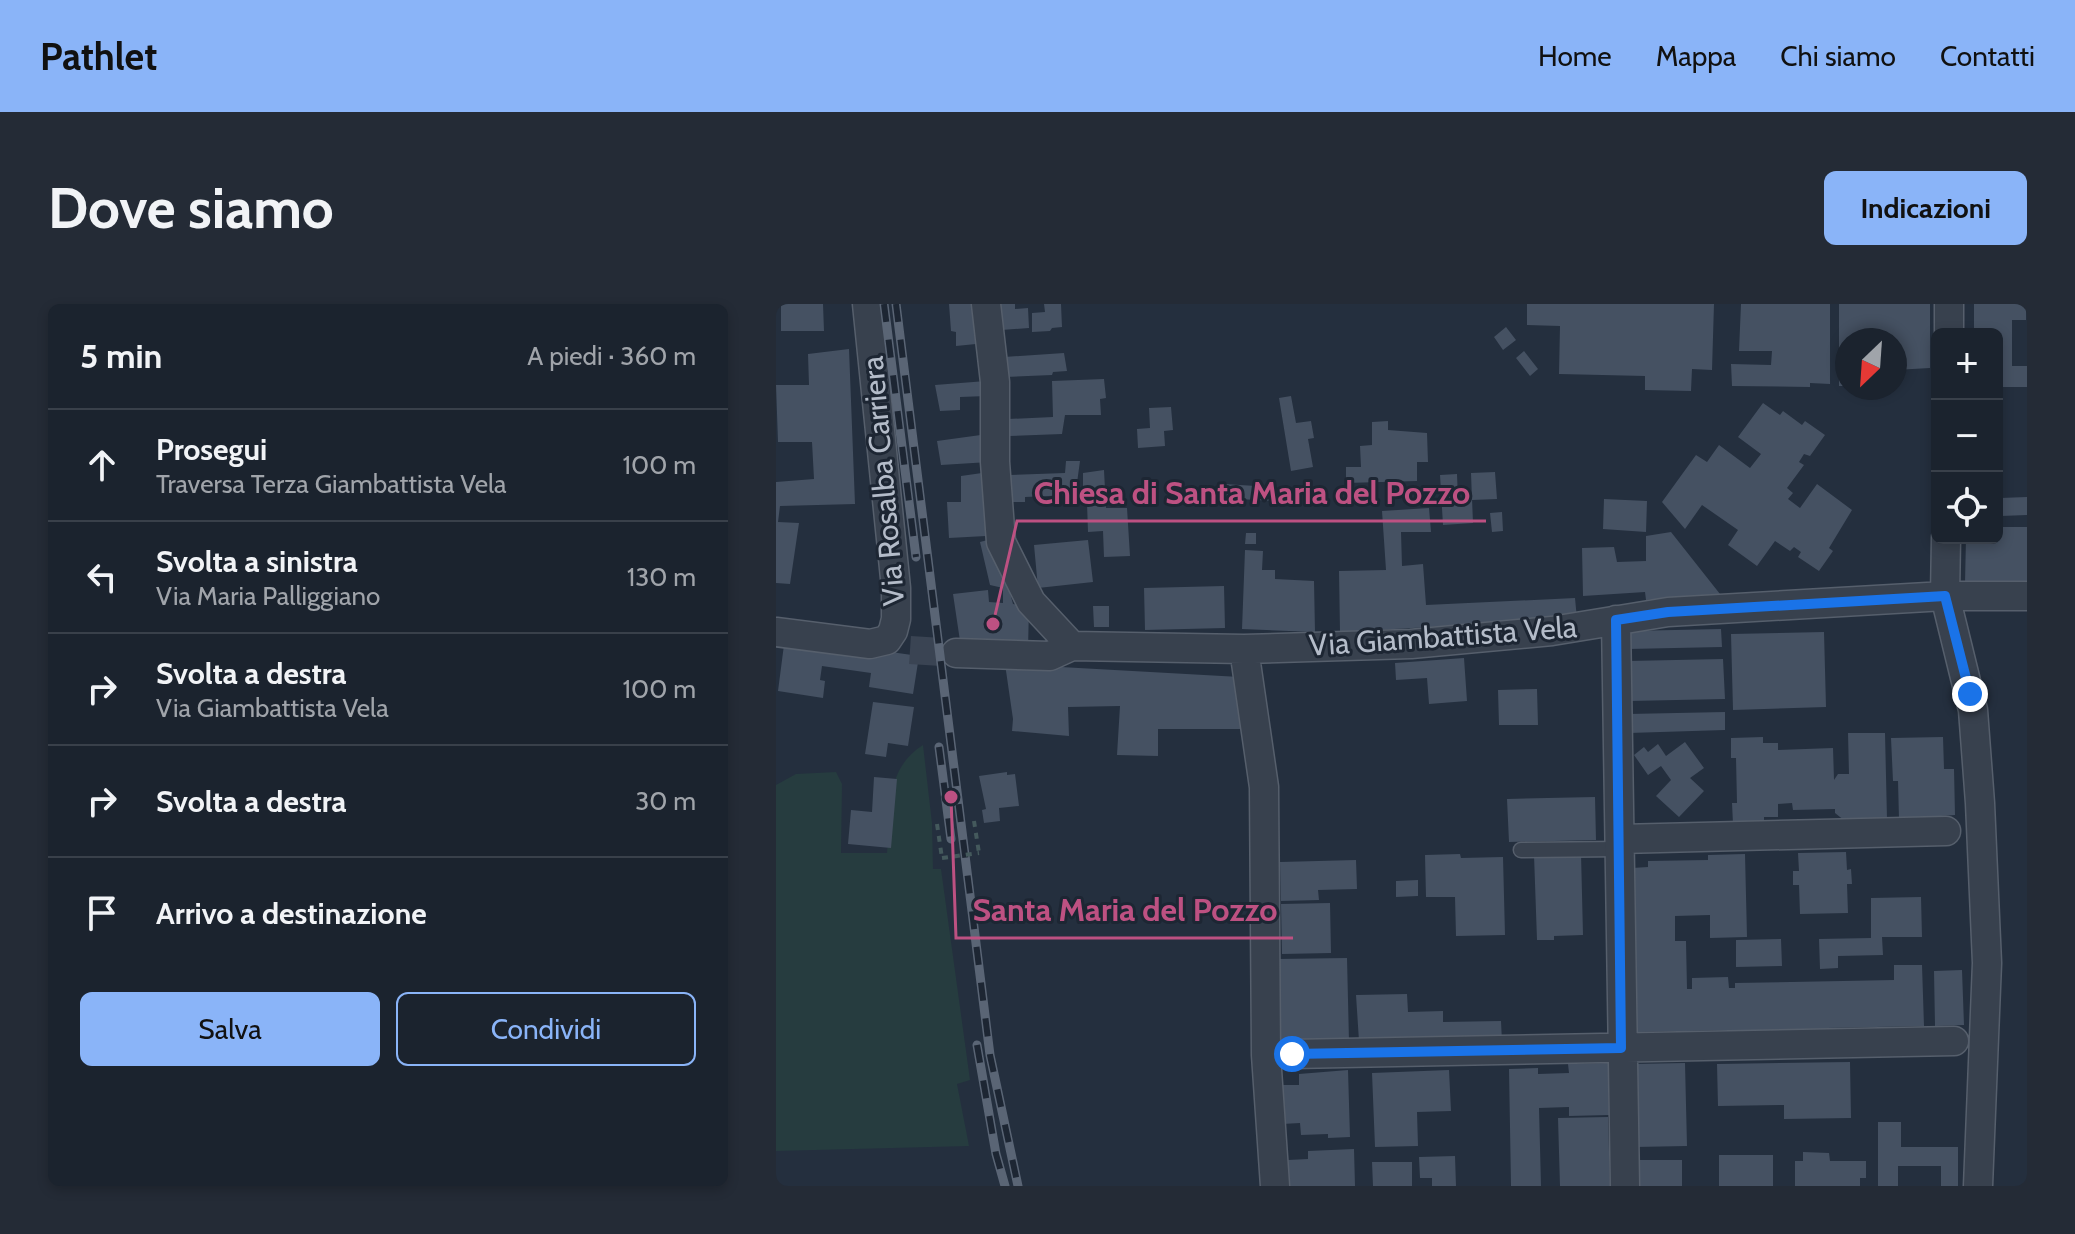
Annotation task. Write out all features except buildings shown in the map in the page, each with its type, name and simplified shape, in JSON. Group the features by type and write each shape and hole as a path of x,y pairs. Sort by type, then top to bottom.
{"street":[{"name":"Via Rosalba Carriera","path":"776,632 899,645 893,631 896,588 867,304"},
{"path":"986,304 995,382 995,462 1001,542 1031,602 1072,646"},
{"path":"1949,304 1949,328"},
{"path":"1946,544 1945,596 1973,710 1980,803 1987,963 1978,1186"},
{"name":"Via Giambattista Vela","path":"956,653 1050,656 1072,646 1244,649 1411,644 1552,631 1668,612 1945,596 2027,596"},
{"path":"1616,620 1625,1186"},
{"path":"1244,649 1264,787 1265,1040 1275,1186"},
{"path":"1620,844 1946,831"},
{"path":"1292,1054 1954,1041"}],"lane":[{"path":"1521,850 1620,844"}],"path":[{"path":"937,824 942,858 979,853 974,821"}],"green space":[{"path":"923,745 932,823 933,869 941,869 970,1080 957,1084 969,1146 776,1151 776,785 796,774 836,772 842,784 841,853 887,853 890,807 896,779 910,755"}],"tunnel":[{"path":"910,650 956,653"}],"railway":[{"path":"884,304 916,557"},
{"path":"896,304 990,1055 1018,1186"},
{"path":"939,747 951,839"},
{"path":"977,1045 996,1154 1005,1186"}],"place":[{"name":"Chiesa di Santa Maria del Pozzo","path":"993,624"},
{"name":"Santa Maria del Pozzo","path":"951,797"}],"route":[{"path":"1292,1054 1621,1048 1616,620 1668,612 1945,596 1970,694"}]}
